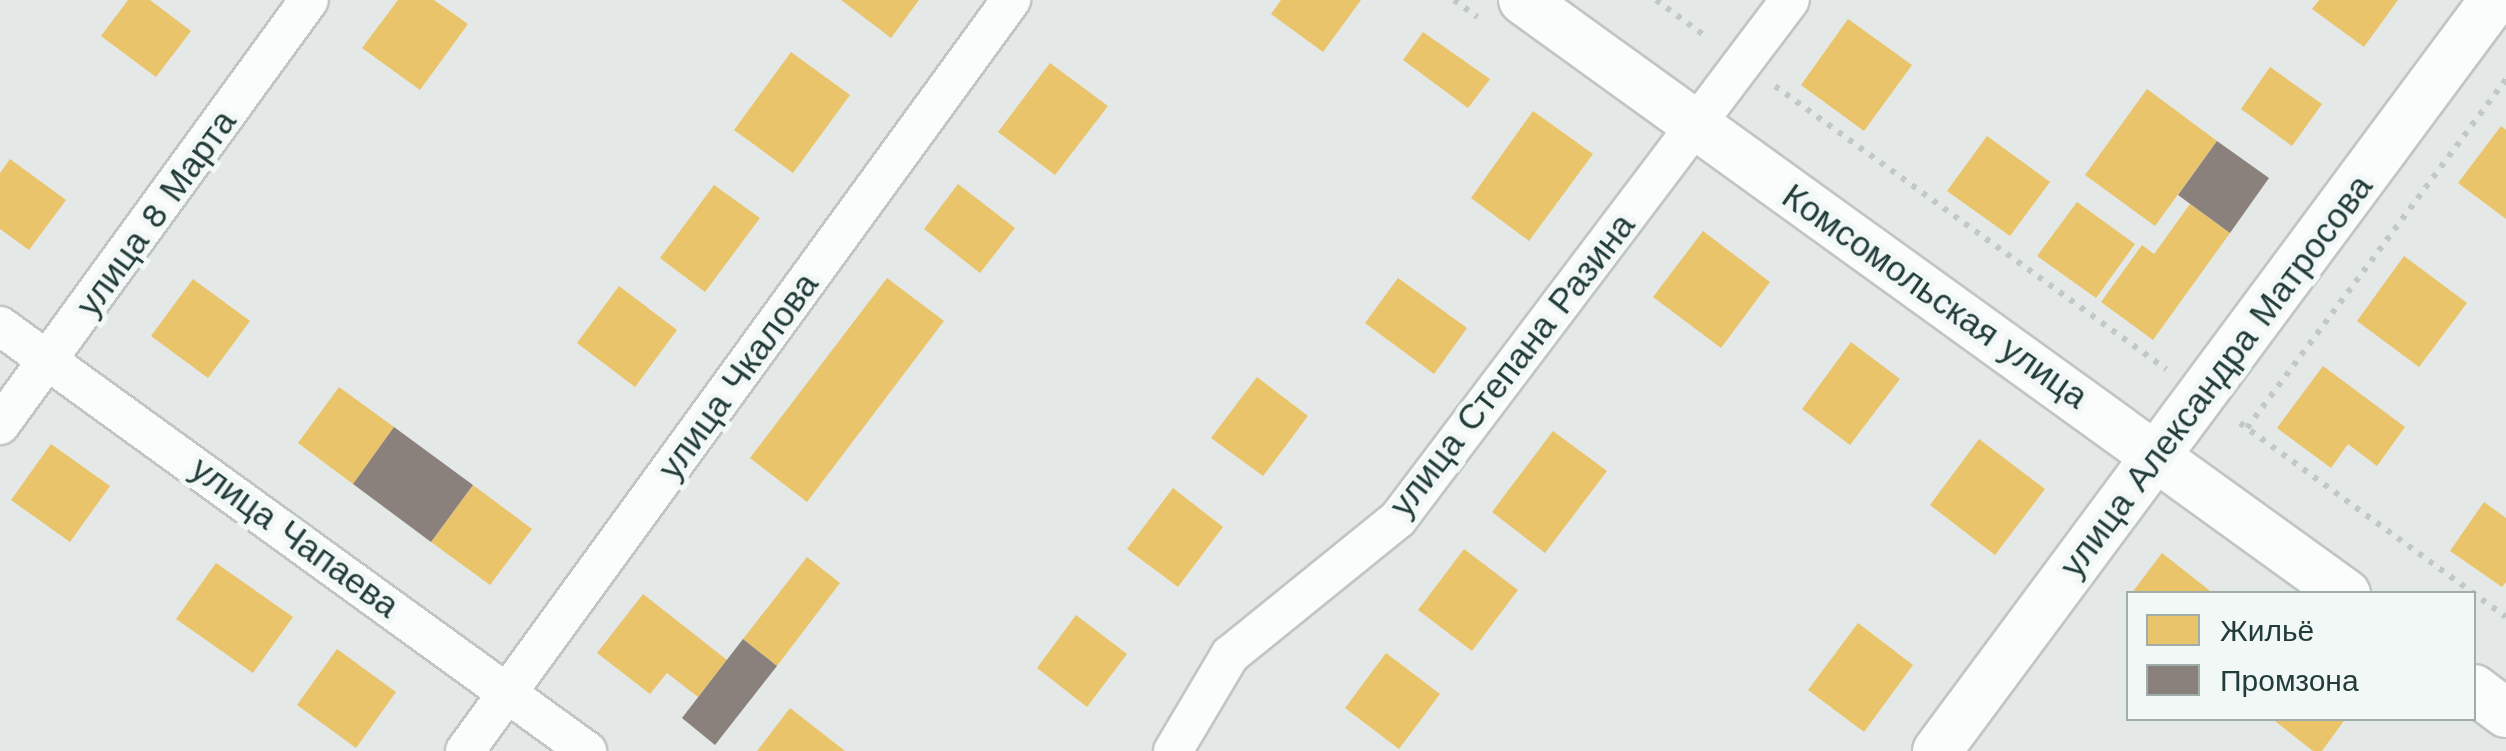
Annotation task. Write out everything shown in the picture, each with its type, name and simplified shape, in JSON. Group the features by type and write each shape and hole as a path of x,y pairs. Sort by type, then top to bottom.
{"street":[{"name":"улица 8 Марта","path":"0,424 309,0"},
{"name":"улица Чкалова","path":"465,751 1011,0"},
{"name":"Комсомольская улица","path":"1523,0 1695,127 2158,454 2342,591"},
{"name":"улица Степана Разина","path":"1173,751 1230,655 1398,520 1790,0"},
{"name":"улица Александра Матросова","path":"1937,751 2494,0"},
{"name":"улица Чапаева","path":"0,326 588,751"},
{"path":"2476,690 2506,713"}],"path":[{"path":"1656,0 2470,591"},
{"path":"2247,428 2506,79"},
{"path":"2476,595 2506,617"}],"building: Жильё":[{"path":"128,0 150,0 191,31 156,77 101,36"},
{"path":"398,0 434,0 468,24 420,90 362,48"},
{"path":"841,0 919,0 891,38"},
{"path":"1281,0 1361,0 1323,52 1271,14"},
{"path":"2319,0 2398,0 2364,47 2312,9"},
{"path":"1848,19 1912,65 1864,131 1801,85"},
{"path":"1423,32 1490,79 1468,108 1403,60"},
{"path":"791,52 850,95 793,173 734,130"},
{"path":"1050,63 1108,106 1055,175 998,132"},
{"path":"2270,67 2322,104 2292,146 2241,109"},
{"path":"2147,89 2217,141 2155,226 2085,175"},
{"path":"1533,111 1593,154 1529,241 1471,198"},
{"path":"2501,126 2506,130 2506,219 2458,183"},
{"path":"1987,136 2050,182 2010,236 1947,191"},
{"path":"10,159 66,200 29,250 0,229 0,173"},
{"path":"958,184 1015,228 980,273 924,229"},
{"path":"714,185 760,218 705,292 660,258"},
{"path":"2077,202 2135,244 2096,298 2037,256"},
{"path":"2190,204 2230,233 2153,340 2101,302 2142,245 2154,254"},
{"path":"1703,231 1770,282 1721,348 1653,297"},
{"path":"2404,256 2467,303 2419,367 2357,321"},
{"path":"887,278 944,321 807,502 750,458"},
{"path":"1398,278 1467,328 1434,374 1365,323"},
{"path":"193,279 250,321 208,378 151,336"},
{"path":"619,286 677,330 635,387 577,343"},
{"path":"1851,342 1900,379 1850,445 1802,409"},
{"path":"2323,366 2405,427 2377,466 2348,444 2331,468 2277,428"},
{"path":"1257,377 1308,416 1263,476 1211,438"},
{"path":"339,387 394,427 353,484 298,443"},
{"path":"1553,431 1607,471 1545,553 1492,512"},
{"path":"1979,439 2045,489 1995,555 1930,505"},
{"path":"51,444 110,486 70,542 11,500"},
{"path":"473,485 532,529 490,585 431,542"},
{"path":"1173,488 1223,527 1178,587 1127,549"},
{"path":"2484,502 2506,518 2506,582 2502,587 2450,551"},
{"path":"1464,549 1518,590 1472,651 1418,610"},
{"path":"2162,553 2210,591 2133,591"},
{"path":"807,557 840,583 777,666 743,639"},
{"path":"216,563 293,617 253,673 176,619"},
{"path":"643,594 727,660 698,697 667,673 650,694 597,653"},
{"path":"1076,615 1127,654 1087,707 1037,668"},
{"path":"1858,623 1913,665 1864,732 1808,690"},
{"path":"337,649 396,692 356,748 297,705"},
{"path":"1386,653 1440,694 1399,749 1345,708"},
{"path":"790,708 845,751 757,751"},
{"path":"2275,721 2344,721 2322,751 2313,751"}],"building: Промзона":[{"path":"2217,141 2269,178 2230,233 2178,195"},
{"path":"394,427 473,485 431,542 353,484"},
{"path":"743,639 777,666 715,745 682,718"}]}
